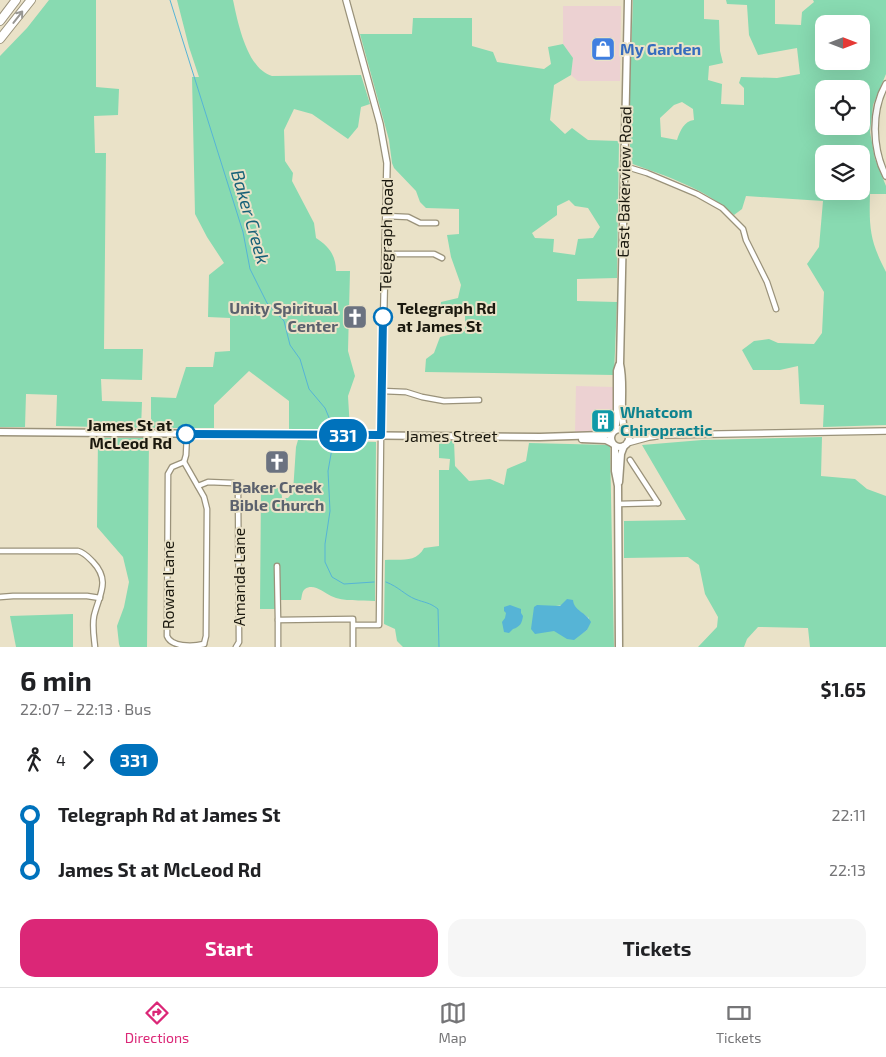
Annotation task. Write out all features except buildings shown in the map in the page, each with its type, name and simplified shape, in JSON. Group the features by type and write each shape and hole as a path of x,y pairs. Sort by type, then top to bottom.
{"highway":[{"path":"0,21 16,0"},
{"path":"0,39 31,0"}],"main road":[{"name":"East Bakerview Road","path":"626,445 626,432 622,419 622,373 620,364 628,0"},
{"name":"East Bakerview Road","path":"613,444 611,437 617,420 617,371 620,364"},
{"name":"James Street","path":"571,436 577,434 603,435 614,431 626,432"},
{"name":"James Street","path":"0,432 571,436 606,440 613,444 626,445"},
{"path":"613,444 618,486"},
{"path":"619,647 618,486 626,445"}],"street":[{"name":"Telegraph Road","path":"346,0 384,140 387,163 379,625 354,625"},
{"path":"886,84 877,110 875,134 880,160 886,176"},
{"path":"624,166 656,176 722,208 743,229 746,240 767,282 776,309"},
{"path":"386,216 408,218 420,223 436,223"},
{"path":"385,254 434,254 442,258"},
{"path":"382,391 406,392 444,401 478,400"},
{"path":"626,432 649,437 886,431"},
{"path":"187,434 184,462 204,497 207,509 206,636 204,644 211,647"},
{"path":"626,445 649,437"},
{"path":"618,504 658,503 630,460"},
{"name":"Rowan Lane","path":"184,462 172,467 168,474 167,636 170,643 176,646 196,647 204,644"},
{"name":"Amanda Lane","path":"198,486 208,482 233,483 238,489 238,646"},
{"path":"0,551 78,551 85,553 100,569 103,588 94,618 93,634 95,647"},
{"path":"278,566 278,647"},
{"path":"0,597 87,596 100,598"},
{"path":"278,620 353,619 353,647"}],"shaded area":[{"path":"563,6 621,6 620,81 578,81 571,75 573,58 563,44"},
{"path":"576,386 613,387 613,420 609,429 603,432 575,432"}],"green space":[{"path":"49,0 96,0 96,87 119,89 118,115 94,116 95,153 106,153 104,349 143,349 142,380 101,379 102,401 142,402 141,428 56,426 57,395 26,394 25,427 0,427 0,56 27,28"},
{"path":"177,0 233,0 241,32 250,55 263,72 272,76 361,75 370,104 361,107 358,127 348,139 312,114 294,109 284,130 285,161 293,173 292,181 314,223 316,238 325,244 331,252 335,261 336,271 350,271 348,351 355,376 348,396 350,430 289,429 289,401 249,371 214,405 214,428 151,428 151,397 176,398 186,367 213,367 215,352 230,351 230,318 208,317 209,275 224,263 195,214 192,77 199,77"},
{"path":"633,0 704,0 704,19 719,20 720,51 723,63 709,66 708,80 722,84 721,104 744,105 744,88 739,83 741,77 777,78 800,74 797,48 758,55 749,35 747,5 727,4 726,0 775,0 775,24 801,25 802,12 814,2 813,0 886,0 886,74 873,105 870,132 875,159 886,186 886,194 870,194 870,145 815,145 815,200 870,200 870,226 877,252 886,272 886,425 823,427 824,405 800,404 798,366 780,370 753,370 742,350 754,341 769,339 778,343 814,344 822,333 824,292 807,264 819,247 823,201 746,196 742,209 734,215 698,191 671,178 630,163","holes":["682,102 693,109 694,120 685,124 677,140 661,137 660,118 674,105"]},
{"path":"413,18 472,18 472,46 493,52 497,62 544,69 551,64 548,47 563,44 573,58 571,75 554,85 550,120 565,134 572,128 588,140 619,141 617,278 577,279 577,301 617,302 614,375 425,372 426,359 434,353 440,337 465,331 465,313 440,312 441,302 458,298 461,285 451,257 447,235 459,234 459,209 426,208 420,202 416,191 394,168 389,140 360,34 412,34","holes":["569,200 575,206 588,208 600,227 593,238 578,239 575,255 553,252 554,239 535,238 532,233 557,215 557,206"]},
{"path":"822,437 821,476 855,479 867,489 886,496 886,647 810,647 808,628 758,627 747,639 744,647 698,647 717,627 718,617 705,594 699,565 688,557 624,558 624,521 686,520 642,445 702,440"},
{"path":"98,438 149,438 147,647 120,647 119,644 117,626 124,607 129,582 123,557 97,527"},
{"path":"298,440 376,442 375,601 341,599 319,589 308,587 304,590 301,600 281,600 276,609 260,609 261,488 281,488 282,498 288,498 293,492"},
{"path":"439,441 454,441 455,466 469,481 490,479 504,485 507,469 526,461 529,443 610,445 614,647 403,647 397,641 395,629 384,624 385,560 412,558 421,553 424,548 439,546 439,470 449,470 450,459 439,458","holes":["573,604 576,609 589,618 587,630 570,638 549,630 556,606"]},
{"path":"73,614 73,647 16,647 10,616"}],"water":[{"path":"567,599 573,600 576,607 591,622 587,630 574,640 567,639 554,631 535,634 531,629 534,607 537,605 560,606"},
{"path":"510,605 521,609 523,616 520,624 509,633 504,632 502,622 506,613 504,607"}],"waterway":[{"name":"Baker Creek","path":"170,0 243,232 250,269 267,303 284,321 290,345 300,359 309,389 325,408 333,427"},
{"name":"Baker Creek","path":"333,443 328,471 330,511 325,544 325,562 332,577 344,584 374,582"},
{"name":"Baker Creek","path":"386,582 411,597 438,609 439,647"}],"bus line":[{"name":"331","path":"186,434 381,435 383,317"}],"place":[{"name":"My Garden","path":"603,49"},
{"name":"Unity Spiritual Center","path":"355,317"},
{"name":"Telegraph Rd at James St","path":"383,317"},
{"name":"Whatcom Chiropractic","path":"603,421"},
{"name":"James St at McLeod Rd","path":"186,434"},
{"name":"Baker Creek Bible Church","path":"277,462"}]}
